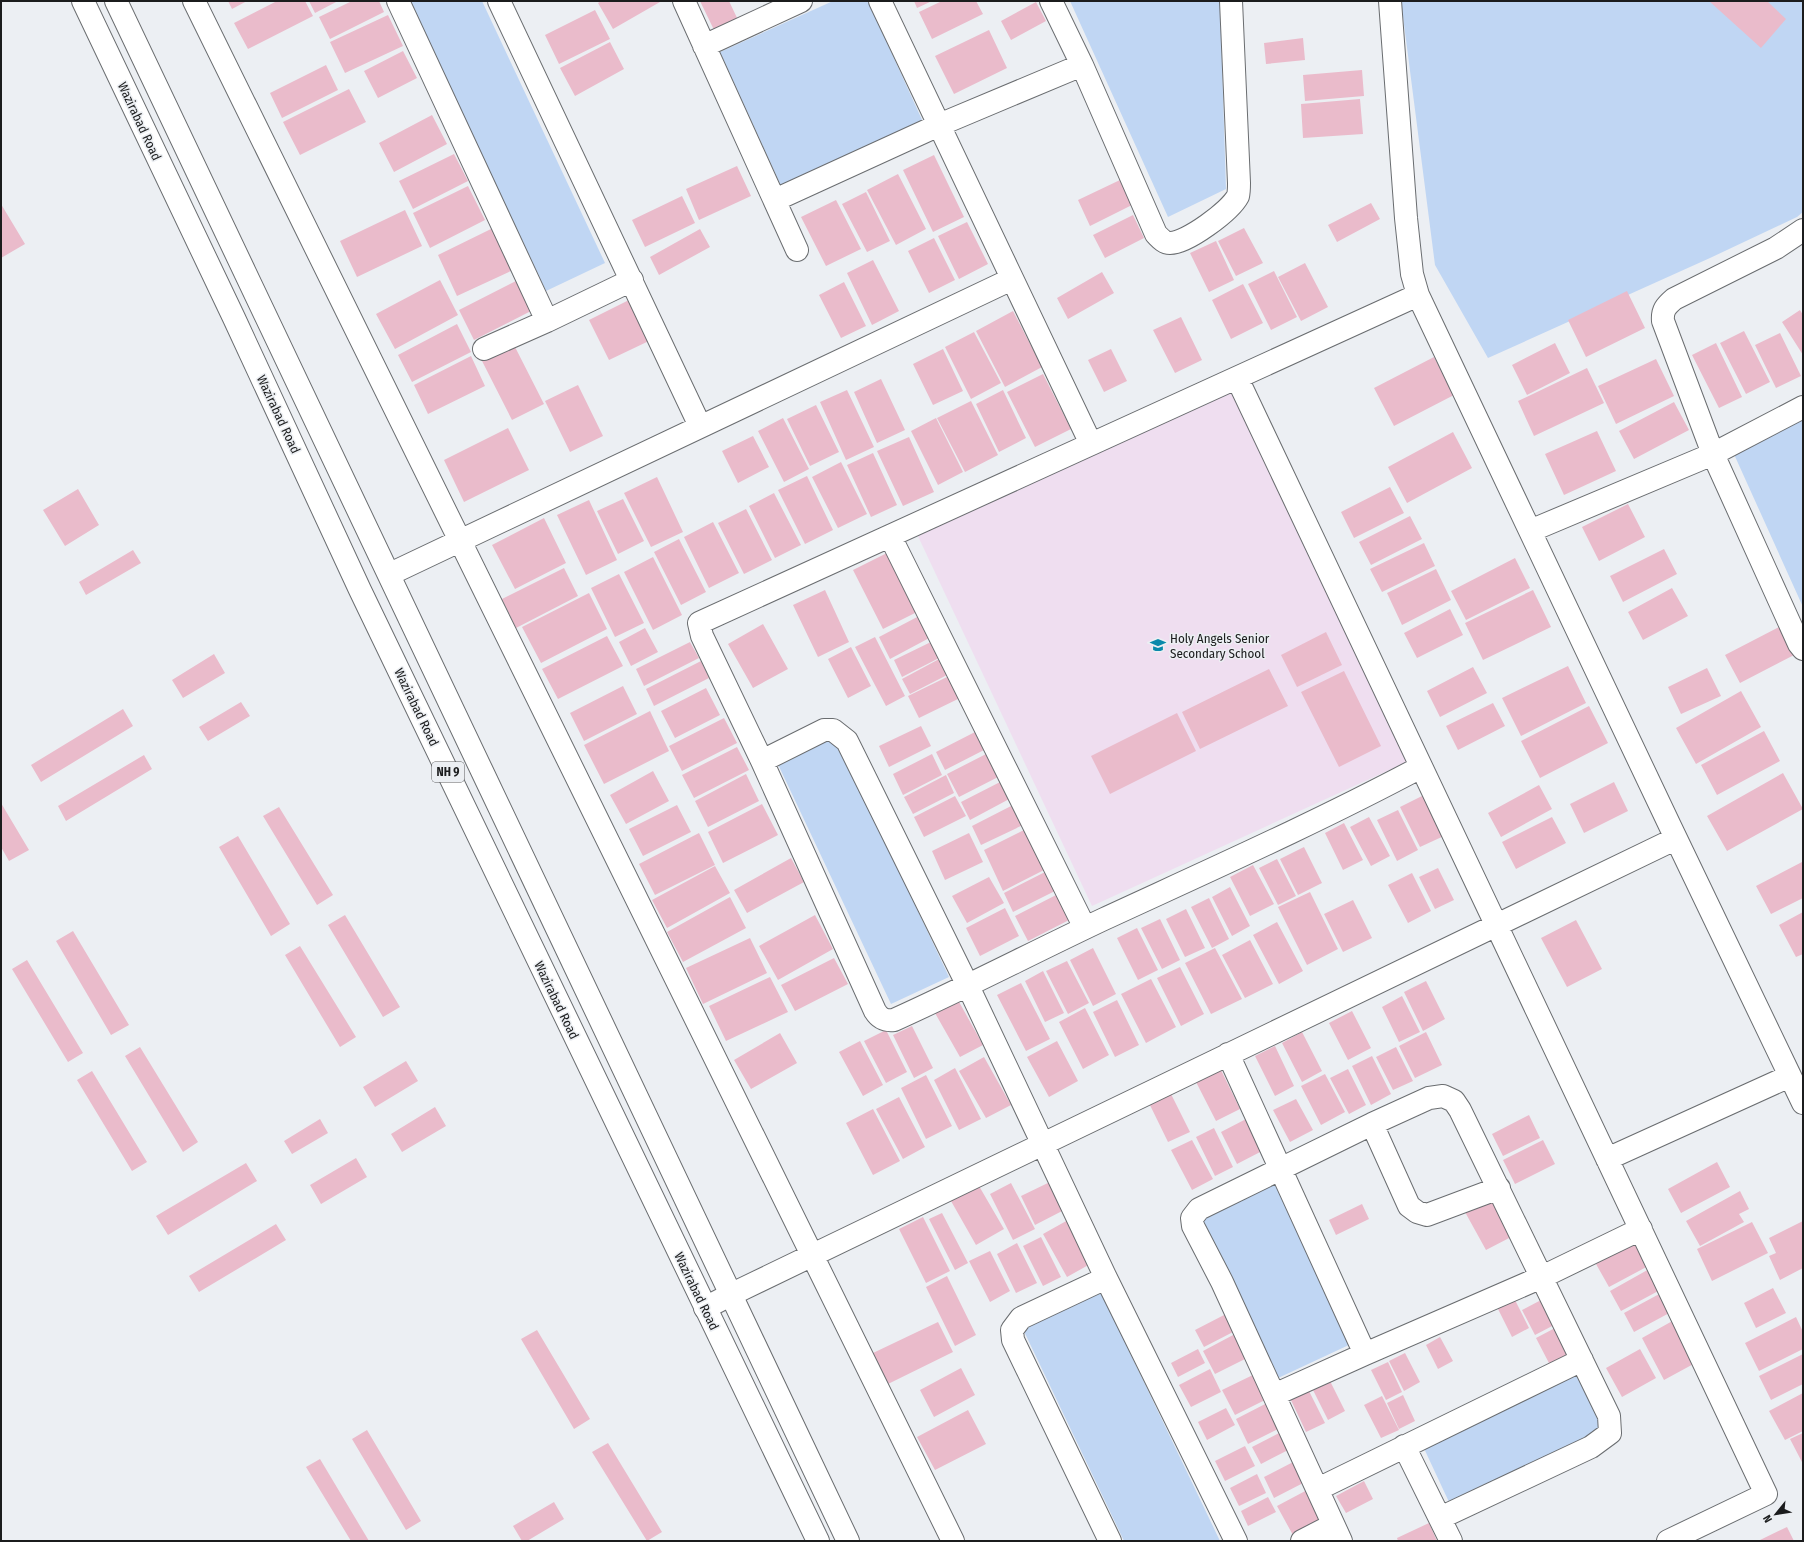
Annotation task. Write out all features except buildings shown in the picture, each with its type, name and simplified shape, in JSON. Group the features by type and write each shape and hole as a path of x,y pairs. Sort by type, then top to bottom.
{"main road":[{"name":"Wazirabad Road","path":"83,1 234,318 367,604 818,1541"},
{"name":"NH 9","path":"116,1 390,574 848,1541"},
{"path":"194,1 953,1541"},
{"path":"398,1 547,320"},
{"path":"499,1 700,426"},
{"path":"684,1 797,250"},
{"path":"704,46 800,1"},
{"path":"880,1 1091,444"},
{"path":"1051,1 1082,65 1156,234 1161,240 1170,244 1181,241 1224,211 1238,195 1239,183 1230,1"},
{"path":"1390,1 1406,218 1412,274 1418,295 1675,839 1756,1002 1803,1103"},
{"path":"775,200 939,125 1082,65"},
{"path":"1803,230 1776,248 1674,299 1666,305 1663,313 1663,321 1713,454 1799,644 1803,648"},
{"path":"390,574 1012,279"},
{"path":"484,349 632,280"},
{"path":"1418,295 699,623 702,636 762,761 879,1017 886,1020 894,1020 968,986 1085,928 1359,800 1421,767"},
{"path":"1236,378 1766,1494 1668,1541"},
{"path":"1530,531 1713,454 1803,407"},
{"path":"890,536 1085,928"},
{"path":"762,761 824,730 833,730 847,741 968,986 1106,1278 1236,1541"},
{"path":"706,1308 730,1294 1675,839"},
{"path":"1228,1054 1365,1354"},
{"path":"1607,1159 1790,1076"},
{"path":"1302,1541 1337,1533 1222,1282 1193,1226 1192,1218 1199,1209 1372,1124 1429,1098 1444,1096 1454,1101 1460,1110 1499,1188 1609,1416 1610,1433 1591,1447 1440,1518"},
{"path":"1372,1124 1409,1206 1416,1212 1427,1215 1499,1188"},
{"path":"1274,1395 1542,1277 1640,1229"},
{"path":"1106,1278 1021,1318 1012,1330 1013,1340 1110,1541"},
{"path":"1318,1489 1582,1360"},
{"path":"1404,1446 1451,1541"}],"shaded area":[{"path":"410,1 482,1 605,263 546,291"},
{"path":"833,1 868,1 923,122 781,186 720,52"},
{"path":"1070,1 1220,1 1226,189 1168,217"},
{"path":"1401,1 1803,1 1803,212 1797,217 1710,258 1488,358 1435,265"},
{"path":"1229,385 1409,761 1092,906 916,532"},
{"path":"1803,419 1803,607 1733,452"},
{"path":"833,731 949,977 891,1004 775,758"},
{"path":"1272,1175 1351,1344 1276,1379 1197,1210"},
{"path":"1098,1286 1220,1541 1124,1541 1020,1323"},
{"path":"1576,1371 1603,1431 1449,1502 1421,1442"}],"place":[{"name":"Holy Angels Senior Secondary School","path":"1158,645"}]}
